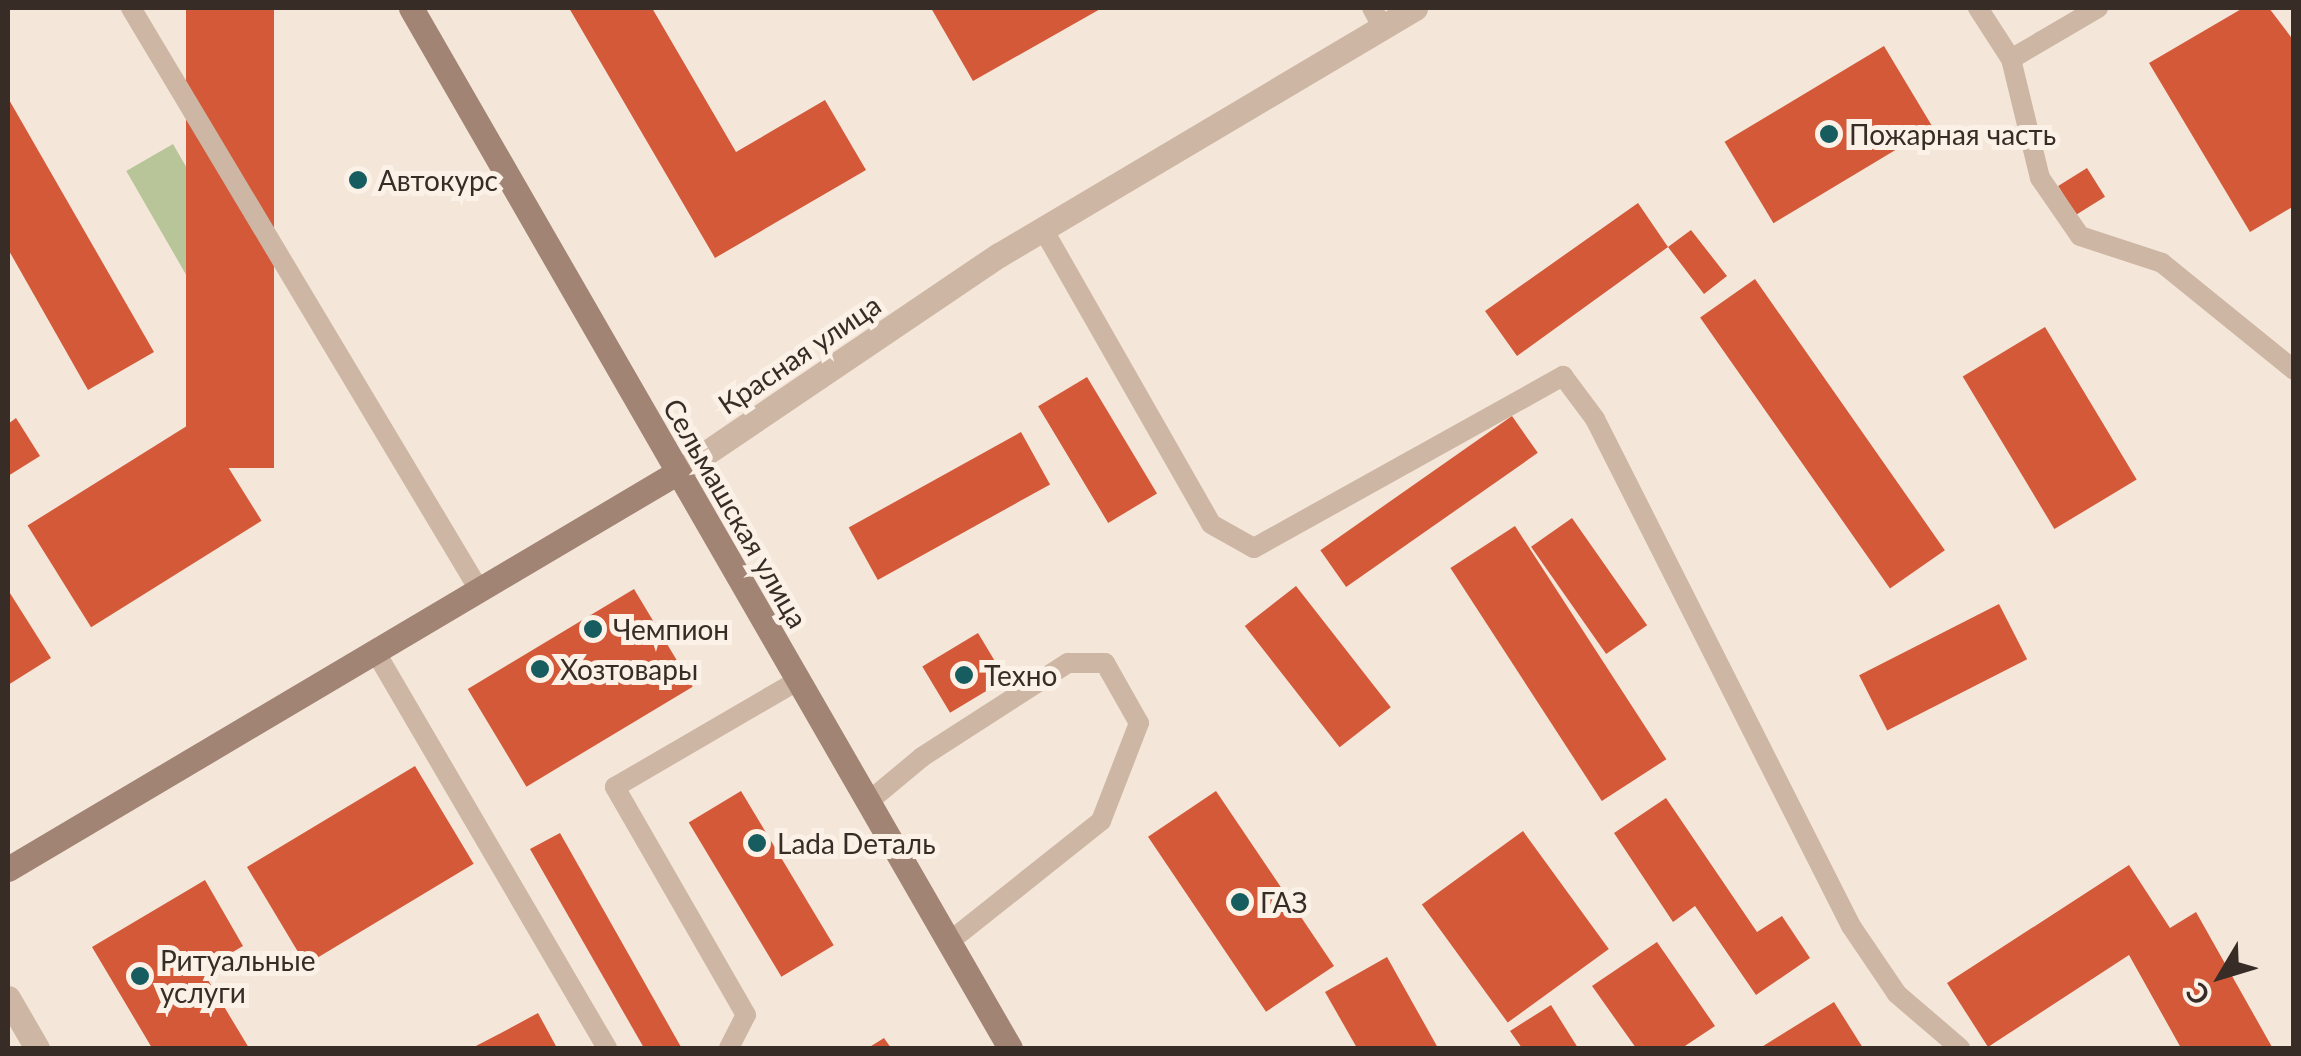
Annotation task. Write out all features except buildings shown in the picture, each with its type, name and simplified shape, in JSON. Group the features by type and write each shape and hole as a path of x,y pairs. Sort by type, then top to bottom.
{"main road":[{"name":"Сельмашская улица","path":"411,8 1010,1048"},
{"name":"Красная улица","path":"8,869 678,472"}],"street":[{"name":"Красная улица","path":"678,472 1043,229 1377,17 1415,8"},
{"path":"8,998 36,1048"}],"lane":[{"path":"131,8 478,588"},
{"path":"1978,8 2011,59 2040,178 2080,236 2162,262 2294,370"},
{"path":"2011,59 2098,8"},
{"path":"1043,229 1211,524 1254,548 1563,376 1595,419 1851,926 1897,994 1960,1048"},
{"path":"376,651 606,1048"},
{"path":"868,802 922,757 1068,663 1105,663 1139,723 1101,821 949,942"},
{"path":"729,1048 746,1015 615,787 798,681"}],"green space":[{"path":"173,144 234,250 187,277 126,171"}],"place":[{"name":"Пожарная часть","path":"1829,134"},
{"name":"Автокурс","path":"358,180"},
{"name":"Чемпион","path":"593,629"},
{"name":"Хозтовары","path":"540,669"},
{"name":"Техно","path":"964,675"},
{"name":"Lada Dеталь","path":"757,843"},
{"name":"ГАЗ","path":"1240,902"},
{"name":"Ритуальные услуги","path":"140,976"}]}
